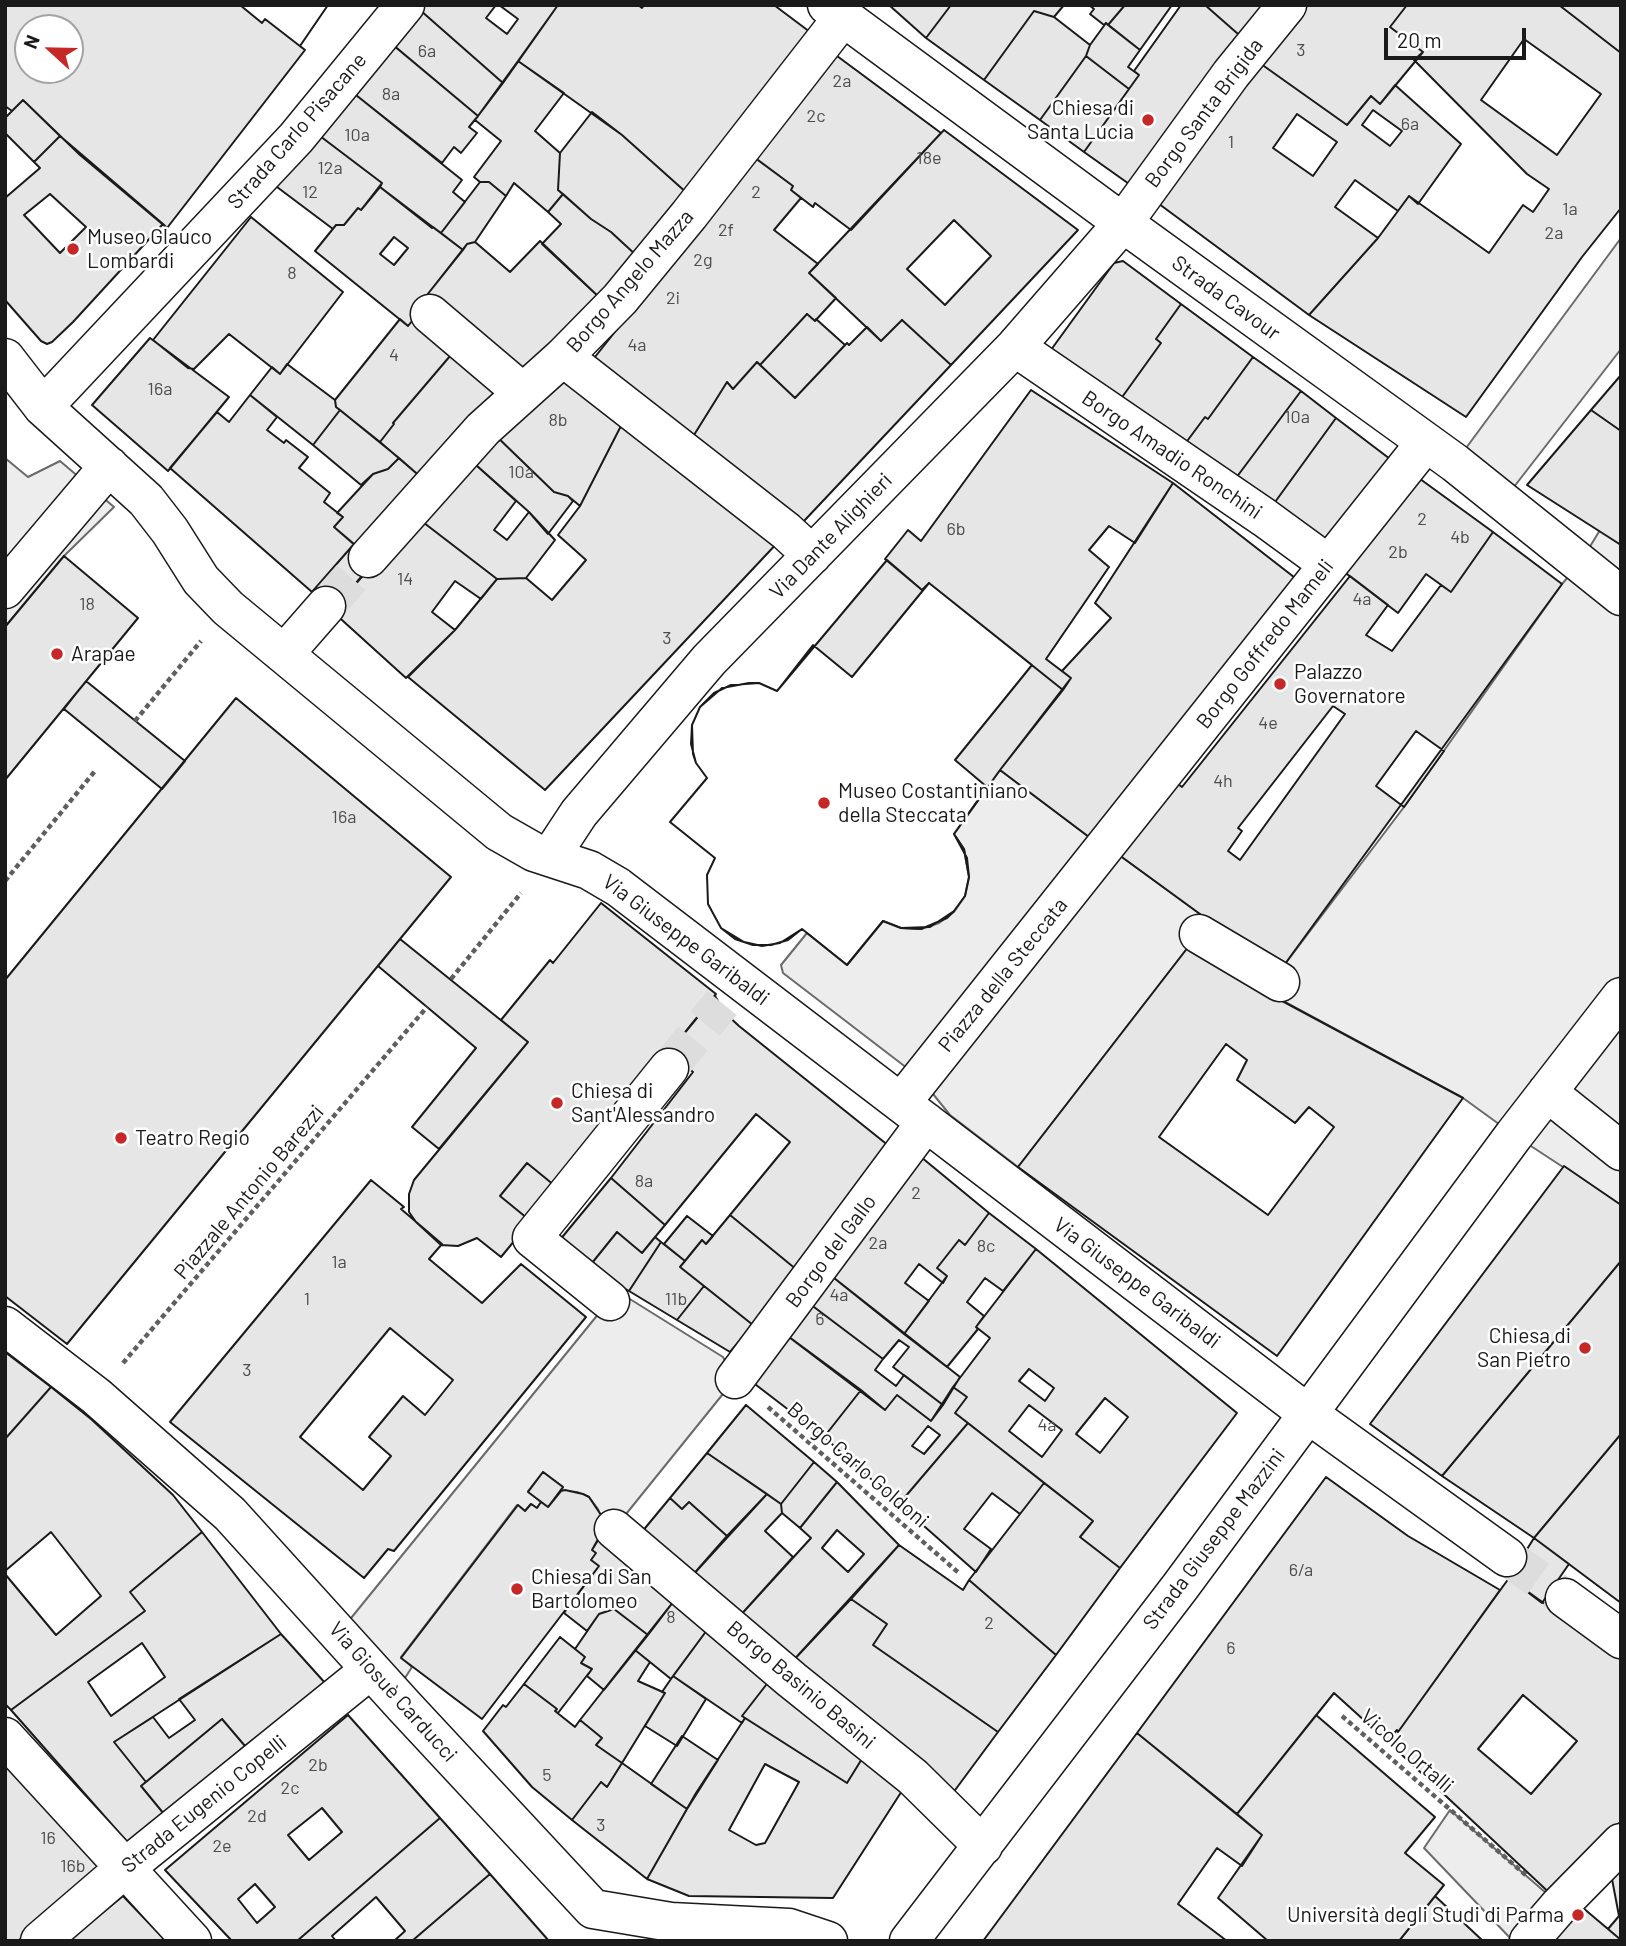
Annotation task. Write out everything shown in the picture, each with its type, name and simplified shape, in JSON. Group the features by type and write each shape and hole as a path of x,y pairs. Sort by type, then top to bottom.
{"street":[{"name":"Strada Carlo Pisacane","path":"43,407 296,138 405,5"},
{"name":"Borgo Santa Brigida","path":"1123,223 1241,59 1287,5"},
{"name":"Strada Cavour","path":"835,11 1426,442 1621,596"},
{"name":"Borgo Angelo Mazza","path":"368,558 483,429 563,357 620,299 654,258 835,11"},
{"name":"Via Dante Alighieri","path":"550,857 579,813 709,660 1015,347 1123,223"},
{"path":"430,314 522,392"},
{"name":"Borgo Amadio Ronchini","path":"1015,347 1328,564"},
{"path":"563,357 776,522 812,555"},
{"name":"Via Giuseppe Garibaldi","path":"5,358 43,407 159,515 201,580 228,608 499,832 519,845 575,864 605,878 731,991 914,1113 1307,1413 1507,1557"},
{"name":"Borgo Goffredo Mameli","path":"1105,847 1426,442"},
{"path":"5,589 109,466"},
{"path":"284,654 326,606"},
{"name":"Piazza della Steccata","path":"914,1113 1105,847"},
{"path":"1199,934 1280,982"},
{"name":"Strada Giuseppe Mazzini","path":"909,1941 1180,1587 1514,1135 1621,997"},
{"path":"610,1301 532,1238 670,1068"},
{"path":"1547,1092 1621,1151"},
{"name":"Borgo del Gallo","path":"736,1379 914,1113"},
{"name":"Via Giosuè Carducci","path":"5,1326 96,1396 230,1514 328,1620 370,1670 593,1909 671,1922 789,1928 828,1941"},
{"name":"Borgo Basinio Basini","path":"614,1529 913,1777 982,1846"},
{"path":"1565,1598 1621,1639"},
{"name":"Strada Eugenio Copelli","path":"40,1941 125,1868 370,1670"},
{"path":"5,1737 192,1941"},
{"path":"1529,1941 1621,1843"}],"path":[{"path":"135,721 228,608"},
{"path":"5,881 95,771"},
{"path":"451,979 550,857"},
{"name":"Piazzale Antonio Barezzi","path":"96,1396 427,1007"},
{"name":"Borgo Carlo Goldoni","path":"736,1379 960,1574"},
{"name":"Vicolo Ortalli","path":"1342,1716 1560,1905"}],"shaded area":[{"path":"1621,238 1621,349 1503,501 1455,463"},
{"path":"5,458 28,477 60,461 114,507 64,556 5,627"},
{"path":"1600,530 1621,545 1621,1205 1463,1098 1272,995 1282,968 1404,807 1562,584 1580,563"},
{"path":"1000,770 1097,843 1115,852 1200,914 1189,946 1018,1167 950,1115 920,1078 783,973 781,965 807,933 847,965 883,921 901,928 921,929 939,923 954,912 965,896 969,877 964,849 954,834"},
{"path":"617,1291 723,1357 735,1379 614,1529 603,1522 589,1497 577,1492 561,1491 563,1487 543,1472 528,1491 541,1502 537,1508 531,1504 525,1511 517,1505 401,1657 412,1667 405,1678 347,1623"},
{"path":"1450,1810 1560,1905 1513,1941 1424,1848"}],"building":[{"path":"5,5 328,5 300,46 305,50 167,228 163,224 73,322 47,344 41,341 5,300 5,133 34,162 60,136 23,100 5,118","holes":["50,194 86,227 60,253 24,215"]},
{"path":"5,5 328,5 300,46 305,50 167,228 163,224 52,342 47,344 41,341 5,300"},
{"path":"5,5 240,5 262,23 265,19 305,50 167,228 80,155 23,100 12,111 5,106"},
{"path":"424,5 496,5 486,18 507,34 518,19 499,5 558,5 503,83 420,10"},
{"path":"558,5 638,5 642,8 644,5 774,5 814,35 688,194 622,135 518,61"},
{"path":"889,5 951,5 926,38"},
{"path":"951,5 1064,5 1054,17 1034,11 984,80 926,38"},
{"path":"1089,5 1125,5 1108,25 1104,25 1090,14 1094,9"},
{"path":"1125,5 1172,5 1140,50 1108,25"},
{"name":"Chiesa di Santa Lucia","path":"1181,5 1205,5 1246,41 1139,191 1084,152 1139,75 1134,71"},
{"path":"1205,5 1271,5 1246,41"},
{"path":"1308,5 1407,5 1390,27 1423,52 1380,104 1371,96 1347,125 1254,59"},
{"path":"1407,5 1559,5 1621,53 1621,208 1582,257 1466,417 1309,315 1378,238 1409,196 1489,253 1523,205 1533,212 1549,189 1527,174 1414,60 1423,52 1390,27","holes":["1524,39 1601,94 1557,155 1481,100"]},
{"path":"1559,5 1621,5 1621,53"},
{"path":"420,10 503,83 478,116 392,44"},
{"path":"1034,11 1054,17 1090,45 1086,56 1040,120 984,80"},
{"path":"1106,23 1140,50 1128,67 1139,75 1129,89 1086,56 1090,45"},
{"path":"387,40 478,116 469,127 477,133 461,153 454,147 442,163 347,88"},
{"path":"833,53 941,133 851,230 815,203 813,207 791,190 793,186 751,155"},
{"path":"1086,56 1129,89 1084,152 1040,120"},
{"path":"1254,59 1347,125 1371,96 1380,104 1395,85 1461,144 1418,204 1409,196 1398,211 1355,180 1335,207 1378,238 1309,315 1151,198","holes":["1373,110 1402,131 1390,146 1362,125","1297,114 1337,142 1313,176 1273,148"]},
{"path":"518,61 564,93 535,131 560,153 558,190 563,194 548,212 514,183 506,196 489,182 480,182 474,177 501,141 475,120"},
{"path":"351,91 462,180 453,192 465,202 441,233 380,187 382,183 316,133"},
{"path":"592,112 688,194 637,256 558,190 560,153"},
{"path":"944,130 1078,230 951,365 902,320 881,341 809,273","holes":["954,220 991,256 945,305 907,269"]},
{"path":"316,133 382,183 361,210 358,208 344,225 336,225 333,229 273,184"},
{"name":"Museo Glauco Lombardi","path":"60,136 163,224 73,322 47,344 41,341 5,300 5,198 40,168 34,162"},
{"path":"754,157 793,186 791,190 801,198 774,230 818,264 809,273 836,298 815,321 807,314 760,365 757,362 733,389 727,382 689,443 591,362"},
{"path":"480,182 489,182 506,196 475,242 467,244 463,250 441,233"},
{"path":"380,187 463,250 427,295 428,301 408,326 315,251 336,225 344,225 358,208 361,210","holes":["394,237 408,248 394,265 380,254"]},
{"path":"563,194 637,256 600,298 542,244 561,224 548,212"},
{"path":"251,217 343,292 280,374 229,334 194,369 188,368 153,340"},
{"path":"540,241 600,298 520,376 428,301 427,295 467,244 475,242 510,272"},
{"path":"1123,261 1181,304 1156,339 1161,343 1115,407 1048,354 1114,263"},
{"path":"1181,304 1253,357 1208,419 1205,417 1179,452 1115,407 1161,343 1156,339"},
{"path":"807,314 845,345 795,398 760,365"},
{"path":"416,316 456,349 380,442 336,407 335,400 400,319 408,326"},
{"path":"902,320 951,365 804,521 795,522 689,443 727,382 733,389 757,362 795,398 847,343 849,345 867,327 881,341"},
{"path":"150,338 229,397 168,471 92,405"},
{"path":"456,349 504,391 423,479 380,442"},
{"path":"1253,357 1301,391 1230,486 1179,452 1205,417 1208,419"},
{"path":"287,364 335,400 336,407 340,410 313,445 250,395 272,367 280,374"},
{"path":"563,372 624,420 580,506 568,496 554,492 493,433"},
{"path":"1621,375 1621,431 1591,410"},
{"path":"1031,390 1173,483 1135,543 1109,526 1089,550 1109,567 1046,659 1071,678 1063,690 929,583 922,590 885,559 908,530 921,541"},
{"path":"1301,391 1336,418 1270,509 1230,486"},
{"path":"250,395 277,417 267,430 308,457 299,468 330,493 324,502 343,517 334,527 354,544 312,592 170,468 217,412 229,422"},
{"path":"340,410 399,458 388,469 373,474 361,485 313,445"},
{"path":"1591,410 1621,431 1621,545 1527,485"},
{"path":"1336,418 1394,462 1325,547 1270,509"},
{"path":"624,420 780,540 545,790 408,677 455,630 497,579 526,578 552,600 586,560 558,535 580,506"},
{"path":"491,431 554,492 568,496 573,501 548,534 529,512 467,457"},
{"path":"467,457 516,501 494,530 507,540 529,512 555,540 526,578 497,579 415,516"},
{"path":"399,458 423,479 357,547 334,527 343,517 337,513 373,474 388,469"},
{"path":"1416,476 1493,532 1451,592 1426,574 1398,613 1343,571"},
{"path":"1173,483 1308,588 1097,843 1000,770 1071,678 1062,671 1111,618 1095,603"},
{"path":"415,516 497,579 481,599 455,581 432,612 455,630 406,678 332,611"},
{"path":"1493,532 1562,584 1282,968 1198,918 1200,914 1115,852 1174,781 1182,787 1350,576 1388,605 1366,635 1392,651 1441,585 1451,592","holes":["1333,706 1345,714 1240,860 1228,851 1242,831 1238,828"]},
{"path":"354,544 373,563 332,611 312,592"},
{"name":"Arapae","path":"64,556 138,618 5,780 5,627"},
{"path":"887,560 922,590 929,583 1063,690 954,834 964,849 969,877 965,896 947,918 921,929 901,928 883,921 847,965 802,929 780,943 762,946 744,942 721,928 708,904 707,875 715,858 670,822 707,778 693,754 692,725 700,707 722,688 759,683 777,691"},
{"path":"929,583 1032,665 955,760 987,787 954,834 967,858 969,877 965,896 954,911 930,927 901,928 883,921 847,965 802,929 788,940 771,945 753,945 735,939 721,928 708,904 707,875 715,858 670,822 707,778 696,763 691,744 692,725 700,707 714,693 731,685 759,683 777,691 813,645 852,677"},
{"path":"86,681 185,761 162,789 64,709"},
{"name":"Teatro Regio","path":"236,698 451,877 67,1344 5,1296 5,980"},
{"path":"1416,731 1444,751 1404,807 1376,786"},
{"name":"Chiesa di Sant'Alessandro","path":"601,903 716,994 669,1052 675,1056 535,1227 529,1223 501,1257 477,1238 458,1246 441,1245 409,1212 409,1194 414,1180 528,1042 501,1020 550,960 553,963","holes":["527,1163 560,1190 533,1223 500,1196"]},
{"path":"400,939 528,1042 439,1149 412,1127 476,1048 378,966"},
{"path":"1189,946 1271,995 1463,1098 1277,1356 1018,1167","holes":["1226,1044 1247,1060 1237,1080 1295,1123 1309,1107 1334,1127 1268,1215 1159,1137"]},
{"path":"715,996 726,1014 739,1026 889,1146 797,1270 730,1215 790,1142 756,1114 665,1225 611,1178 693,1072 669,1052"},
{"path":"921,1157 989,1213 965,1245 959,1240 937,1268 947,1276 943,1283 919,1264 905,1283 929,1301 904,1334 829,1274"},
{"path":"527,1163 560,1190 533,1223 500,1196"},
{"path":"1564,1166 1621,1205 1621,1261 1442,1476 1370,1424"},
{"path":"611,1178 665,1225 642,1253 617,1232 588,1268 554,1247"},
{"path":"371,1180 442,1244 429,1259 482,1303 521,1264 586,1317 394,1551 388,1549 364,1578 170,1422","holes":["390,1328 453,1380 425,1415 403,1396 369,1437 391,1456 363,1490 300,1437"]},
{"path":"989,1213 1036,1249 1003,1291 985,1278 967,1302 984,1316 976,1327 978,1329 947,1367 904,1334 947,1276 937,1268 959,1240 965,1245"},
{"path":"730,1215 797,1270 753,1325 680,1267 702,1240 706,1244"},
{"path":"687,1216 713,1236 706,1244 702,1240 685,1261 664,1244"},
{"path":"617,1232 642,1253 655,1237 661,1242 629,1291 588,1268"},
{"path":"661,1242 685,1261 680,1267 704,1286 677,1320 629,1291"},
{"path":"1036,1249 1237,1413 1120,1568 1080,1537 1093,1521 955,1413 967,1397 953,1387 990,1338 976,1327","holes":["1029,1369 1054,1388 1045,1401 1019,1381","1105,1398 1128,1417 1100,1453 1076,1434","1029,1405 1062,1430 1042,1457 1009,1431"]},
{"name":"Chiesa di San Pietro","path":"1621,1261 1621,1434 1534,1538 1442,1476"},
{"path":"829,1274 960,1377 943,1405 893,1367 909,1347 899,1340 883,1359 806,1301"},
{"path":"704,1286 753,1325 730,1352 677,1320"},
{"path":"806,1301 883,1359 875,1370 896,1386 904,1375 943,1405 931,1421 897,1395 885,1410 781,1331"},
{"path":"781,1331 861,1390 824,1437 747,1378"},
{"path":"5,1352 51,1387 5,1439"},
{"path":"51,1387 91,1419 173,1495 202,1532 130,1592 145,1611 11,1710 5,1704 5,1574 56,1635 101,1596 51,1532 5,1571 5,1439"},
{"path":"953,1387 967,1397 955,1413 968,1423 899,1504 824,1437 861,1390 885,1410 897,1395 931,1421","holes":["928,1426 940,1435 924,1454 912,1446"]},
{"path":"746,1405 814,1462 781,1504 707,1453"},
{"path":"968,1423 1044,1483 1020,1514 992,1493 964,1529 991,1549 976,1572 899,1504"},
{"path":"1621,1434 1621,1603 1534,1538"},
{"path":"707,1453 767,1494 727,1536 689,1502 682,1509 670,1498"},
{"path":"814,1462 837,1482 800,1528 782,1513 781,1504"},
{"path":"543,1472 563,1487 548,1507 528,1492"},
{"path":"1326,1477 1408,1536 1500,1590 1398,1732 1397,1730 1387,1741 1334,1693 1237,1814 1137,1733"},
{"path":"837,1482 899,1545 790,1664 738,1618 811,1538 800,1528","holes":["837,1530 864,1554 848,1572 822,1548"]},
{"path":"1044,1483 1093,1521 1080,1537 1120,1568 1056,1655 969,1580"},
{"name":"Chiesa di San Bartolomeo","path":"561,1491 589,1497 601,1515 603,1522 600,1537 592,1550 596,1553 591,1560 599,1566 482,1719 401,1658 518,1505 525,1511 531,1504 537,1508 541,1502 548,1507"},
{"path":"767,1494 781,1504 782,1513 765,1531 793,1557 738,1618 691,1577"},
{"path":"670,1498 682,1509 689,1502 727,1536 691,1577 641,1533"},
{"path":"202,1532 281,1634 114,1742 146,1782 141,1786 164,1814 129,1844 11,1710 145,1611 130,1592","holes":["142,1643 165,1677 111,1716 88,1682"]},
{"path":"602,1532 677,1597 648,1635 614,1609 599,1614 587,1631 564,1613 599,1566 591,1560 596,1553 592,1550"},
{"path":"1534,1538 1569,1564 1542,1603 1509,1578"},
{"path":"899,1545 963,1590 969,1580 1056,1655 998,1732 873,1645 887,1624 851,1599"},
{"path":"1509,1578 1621,1659 1621,1821 1556,1899 1387,1741 1397,1730 1398,1732","holes":["1523,1695 1577,1741 1531,1794 1478,1749"]},
{"path":"677,1597 710,1626 671,1679 635,1650"},
{"path":"851,1599 887,1624 873,1645 998,1732 947,1801 790,1664"},
{"path":"614,1609 648,1635 604,1690 587,1676 592,1669 581,1663 585,1657 575,1649 599,1614"},
{"path":"710,1626 773,1676 742,1716 745,1718 742,1723 673,1676"},
{"path":"281,1634 326,1684 245,1746 222,1719 146,1782 114,1742 153,1717 169,1738 195,1720 179,1699"},
{"path":"560,1637 585,1657 581,1663 592,1669 558,1713 555,1711 557,1709 524,1684"},
{"path":"635,1650 650,1662 638,1681 665,1693 622,1763 596,1745 602,1738 580,1720"},
{"path":"673,1676 706,1699 677,1746 645,1726"},
{"path":"773,1676 868,1749 847,1783 742,1716"},
{"path":"524,1684 557,1709 555,1711 575,1727 580,1720 602,1738 596,1745 622,1763 607,1787 601,1782 572,1820 532,1787 483,1731"},
{"path":"348,1715 440,1818 297,1941 232,1941 165,1870","holes":["322,1808 342,1832 309,1860 288,1835","255,1884 275,1907 257,1923 238,1899"]},
{"path":"1316,1715 1435,1817 1405,1853 1444,1885 1399,1941 1268,1941 1218,1898 1262,1835 1237,1814"},
{"path":"745,1718 847,1783 868,1749 909,1780 833,1898 689,1896 647,1879 696,1793","holes":["765,1764 799,1782 765,1843 756,1845 729,1830"]},
{"path":"222,1719 245,1746 164,1814 141,1786"},
{"path":"1137,1733 1262,1835 1242,1866 1217,1848 1178,1904 1227,1941 983,1941"},
{"path":"682,1736 718,1760 687,1809 651,1784"},
{"path":"622,1763 687,1809 647,1879 572,1820 601,1782 607,1787"},
{"path":"5,1764 102,1869 18,1941 5,1941"},
{"path":"440,1818 490,1874 412,1941 394,1941 405,1931 376,1897 332,1936 336,1941 297,1941"},
{"path":"1621,1869 1621,1940 1608,1929 1619,1916 1612,1879"},
{"path":"490,1874 549,1941 412,1941"},
{"path":"123,1896 166,1941 68,1941"},
{"path":"1435,1896 1483,1941 1399,1941"},
{"name":"Università degli Studi di Parma","path":"1576,1902 1621,1940 1621,1941 1542,1941"}],"tunnel":[{"path":"326,606 368,558"},
{"path":"669,1068 722,1003"},
{"path":"1507,1557 1565,1598"}],"place":[{"name":"Chiesa di Santa Lucia","path":"1148,120"},
{"name":"Museo Glauco Lombardi","path":"73,249"},
{"name":"Arapae","path":"57,654"},
{"name":"Palazzo Governatore","path":"1280,684"},
{"name":"Museo Costantiniano della Steccata","path":"824,803"},
{"name":"Chiesa di Sant'Alessandro","path":"557,1103"},
{"name":"Teatro Regio","path":"121,1138"},
{"name":"Chiesa di San Pietro","path":"1585,1348"},
{"name":"Chiesa di San Bartolomeo","path":"517,1589"},
{"name":"Università degli Studi di Parma","path":"1578,1915"}]}
